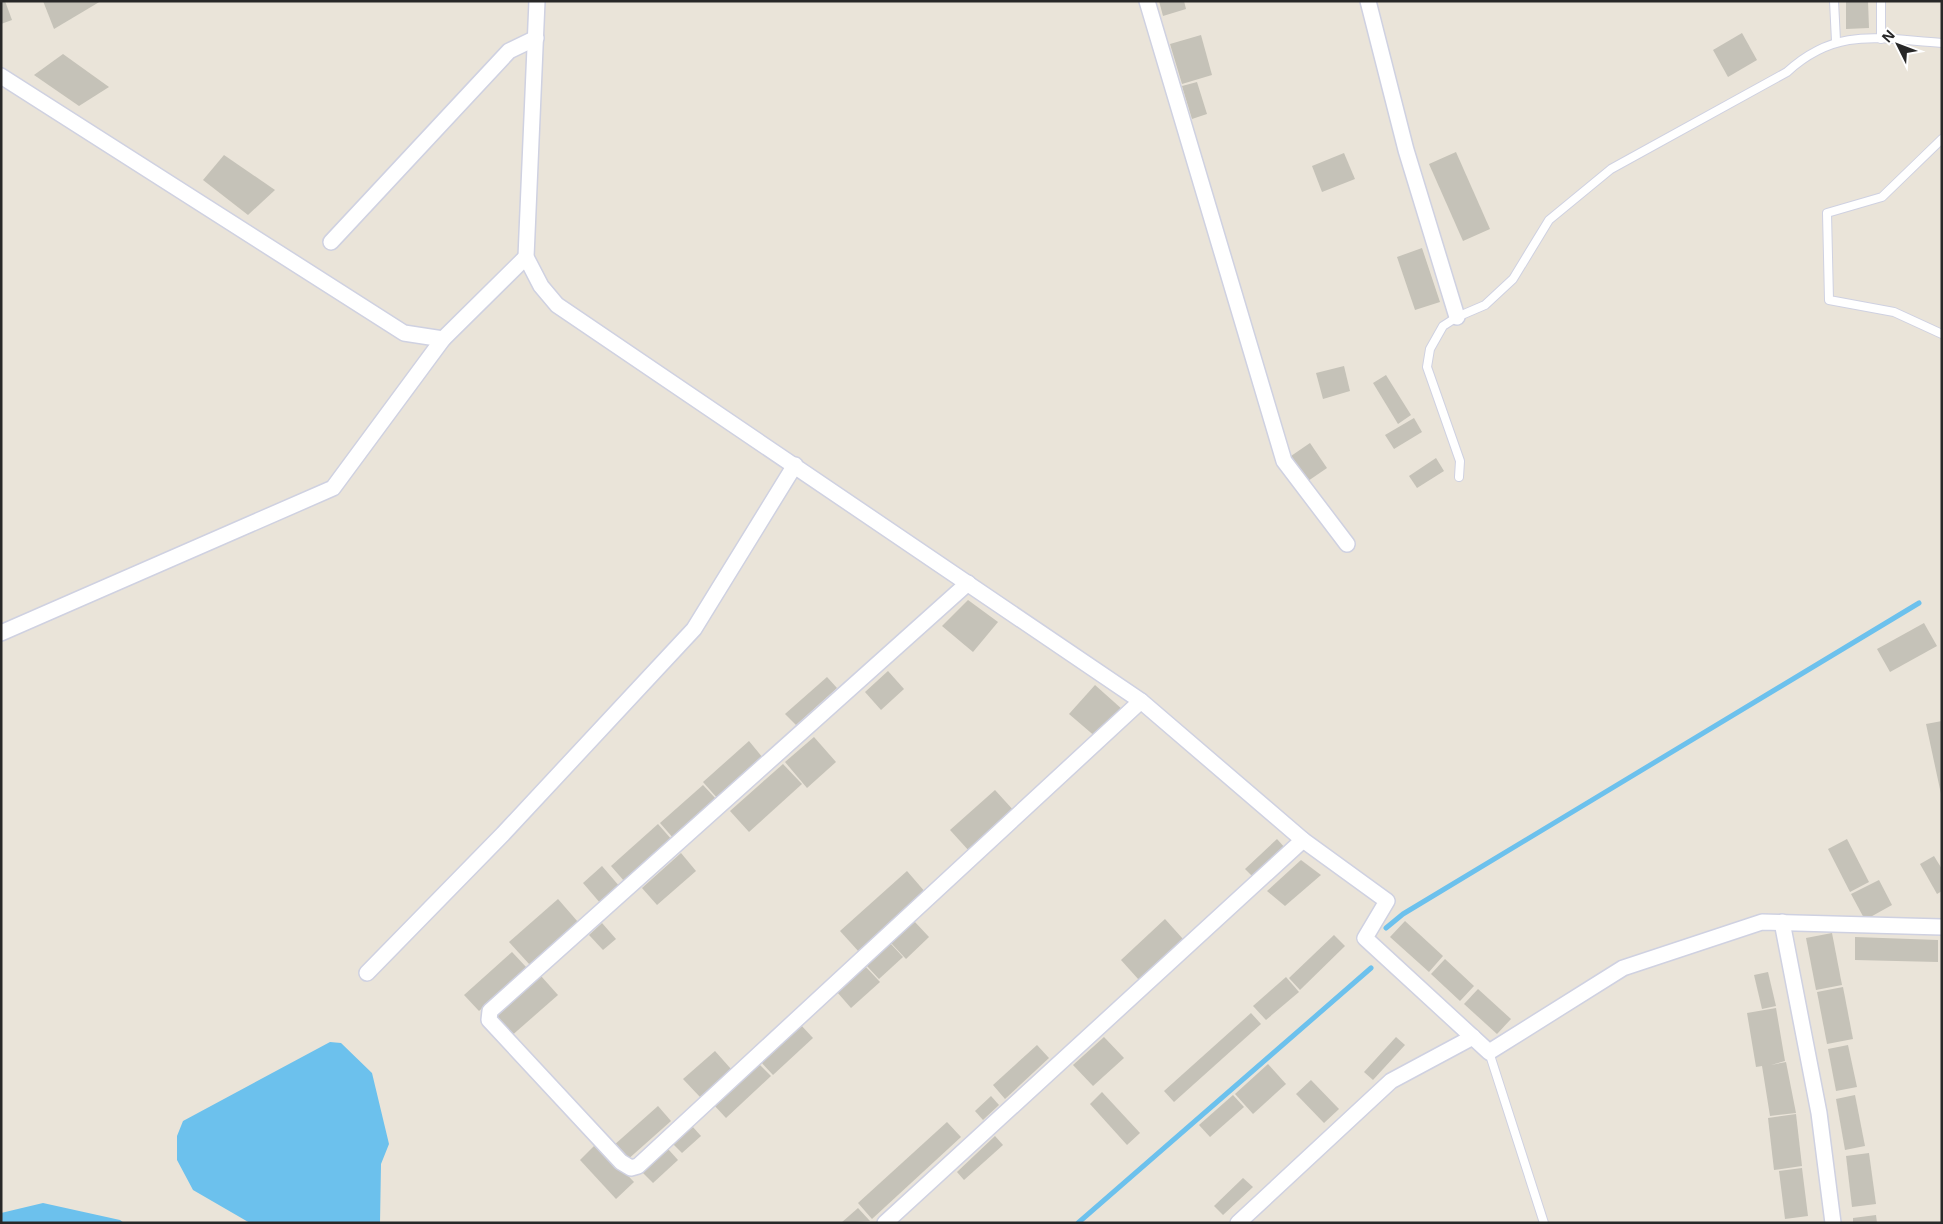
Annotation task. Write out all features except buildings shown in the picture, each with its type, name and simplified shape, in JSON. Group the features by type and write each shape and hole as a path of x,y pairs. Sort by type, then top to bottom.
{"street":[{"path":"537,1 526,257 541,286 557,305 1141,701 1303,840 1387,901 1365,938 1489,1052 1622,968 1762,922 1942,927"},
{"path":"1147,1 1284,461 1347,544"},
{"path":"1368,1 1406,150 1457,317"},
{"path":"332,242 510,50 536,38"},
{"path":"1,76 404,333 443,339"},
{"path":"1,633 333,488 443,339 526,257"},
{"path":"367,973 504,834 694,629 795,465"},
{"path":"968,583 490,1010 490,1020 621,1162 631,1168 638,1166 1141,701"},
{"path":"885,1223 1303,840"},
{"path":"1782,922 1819,1113 1833,1223"},
{"path":"1238,1223 1391,1081 1473,1037"}],"lane":[{"path":"1834,1 1836,42"},
{"path":"1881,1 1881,39"},
{"path":"1458,477 1460,461 1427,367 1430,349 1443,326 1457,317 1486,305 1513,280 1549,220 1611,169 1787,72 1804,56 1836,42 1860,38 1942,43"},
{"path":"1942,140 1882,197 1827,213 1829,300 1894,312 1942,334"},
{"path":"1489,1052 1544,1223"}],"water":[{"path":"330,1042 341,1043 372,1073 389,1144 381,1164 380,1223 250,1223 193,1190 177,1160 177,1136 183,1121"},
{"path":"43,1203 120,1220 124,1223 1,1223 1,1213"}],"waterway":[{"path":"1386,928 1403,914 1919,603"},
{"path":"1078,1223 1371,968"}]}
